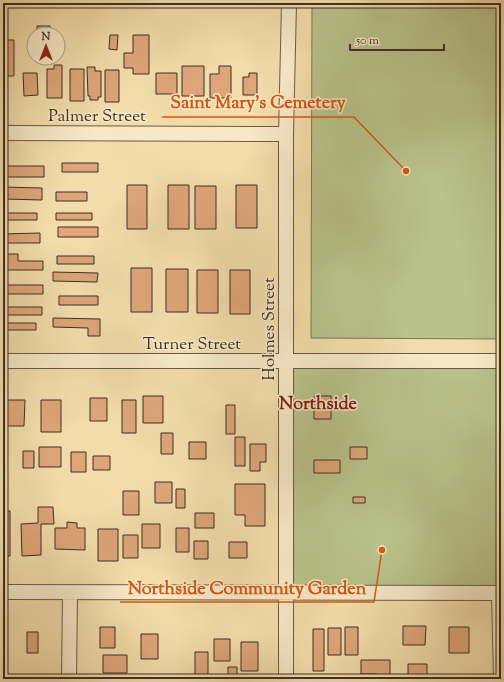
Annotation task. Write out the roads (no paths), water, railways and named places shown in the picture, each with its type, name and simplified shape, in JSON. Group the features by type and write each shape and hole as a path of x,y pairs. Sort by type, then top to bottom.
{"street":[{"name":"Holmes Street","path":"286,679 286,134 289,3"},
{"name":"Palmer Street","path":"3,133 286,134"},
{"name":"Turner Street","path":"3,361 501,361"},
{"path":"3,592 500,594 501,678"},
{"path":"69,679 70,593"}],"place":[{"name":"Saint Mary's Cemetery","path":"406,171"},
{"name":"Northside Community Garden","path":"382,550"}],"district":[{"name":"Northside","path":"318,403"}]}
